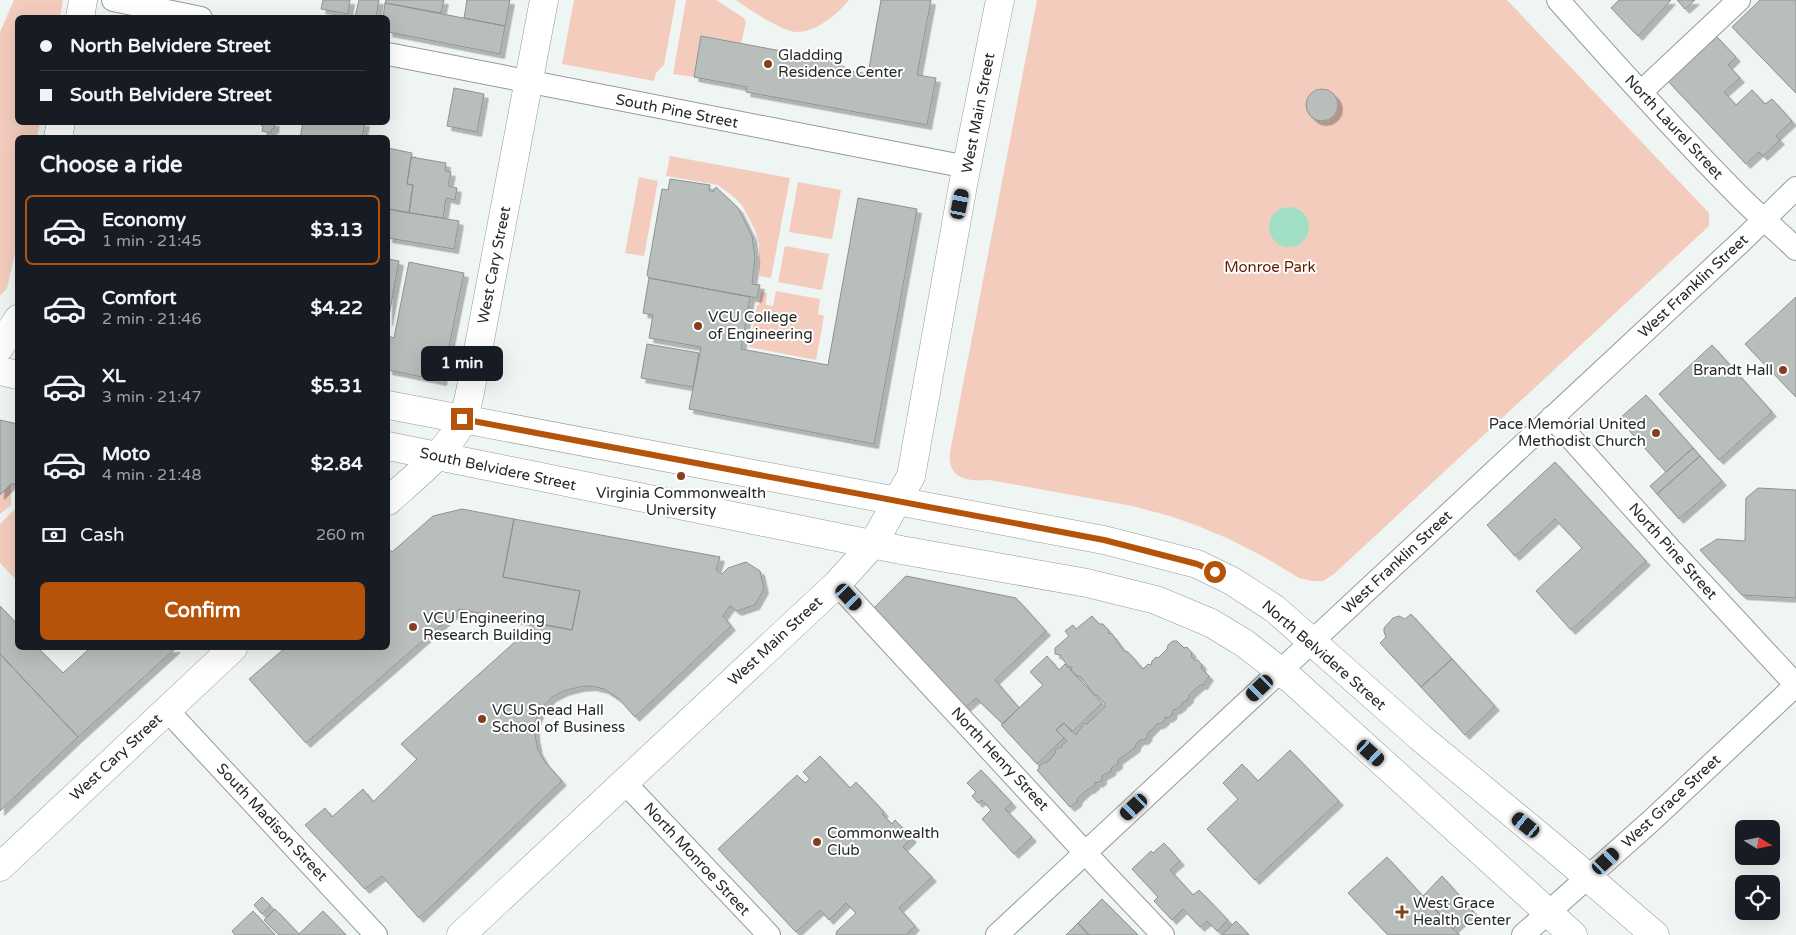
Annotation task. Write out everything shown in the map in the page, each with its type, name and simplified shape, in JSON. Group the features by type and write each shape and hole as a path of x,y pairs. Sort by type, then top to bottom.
{"main road":[{"path":"80,15 83,0"},
{"name":"West Cary Street","path":"390,499 436,456 452,437 462,419 472,384 544,0"},
{"name":"West Main Street","path":"461,935 837,584 873,544 898,502 911,476 967,168 1000,0"},
{"path":"0,371 15,374"},
{"path":"390,405 898,502"},
{"name":"South Belvidere Street","path":"390,446 873,544"},
{"name":"North Belvidere Street","path":"898,502 1104,540 1197,564 1232,581 1275,609 1451,764 1655,935"},
{"path":"873,544 1087,583 1156,600 1210,623 1244,643 1280,671 1573,935"},
{"name":"West Cary Street","path":"0,867 230,650"}],"street":[{"path":"113,0 186,15"},
{"name":"North Laurel Street","path":"1558,0 1641,92 1745,202 1796,249"},
{"path":"1641,92 1739,0"},
{"name":"South Pine Street","path":"390,54 967,168"},
{"name":"West Franklin Street","path":"997,935 1796,188"},
{"name":"North Pine Street","path":"1552,417 1796,685"},
{"name":"North Henry Street","path":"837,584 1163,935"},
{"name":"West Grace Street","path":"1523,935 1651,821 1796,685"},
{"name":"South Madison Street","path":"167,710 376,935"},
{"name":"North Monroe Street","path":"624,782 769,935"}],"green space":[{"path":"14,0 63,0 60,15 15,15 15,125 40,125 37,135 15,135 15,254 7,288 0,296 0,32"},
{"path":"574,0 676,0 664,65 656,73 654,81 562,64"},
{"path":"686,0 716,0 744,18 746,22 741,44 702,36 694,77 673,74"},
{"path":"736,0 849,0 839,11 819,26 797,32 775,24"},
{"name":"Monroe Park","path":"1037,0 1507,0 1709,213 1709,226 1334,574 1323,581 1299,578 1229,539 1170,516 1132,506 990,480 974,480 960,477 952,468 950,452"},
{"path":"670,156 790,178 771,278 759,276 759,244 755,230 743,207 718,185 666,176"},
{"path":"639,177 658,181 644,256 625,253"},
{"path":"798,182 841,190 832,239 789,232"},
{"path":"785,246 829,254 822,290 778,282"},
{"path":"776,291 820,299 818,314 824,316 816,360 749,347 761,292 767,293 766,305 773,306"},
{"path":"11,484 11,505 0,514 0,495"},
{"path":"15,509 15,579 0,563 0,524"}],"shaded area":[{"path":"1289,207 1303,213 1309,227 1303,241 1289,247 1275,241 1269,227 1275,213"}],"building":[{"path":"323,0 350,0 348,14 321,9"},
{"path":"359,0 379,0 376,15 355,15"},
{"path":"386,0 444,0 441,13 385,3"},
{"path":"467,0 510,0 505,26 464,18"},
{"name":"Gladding Residence Center","path":"881,0 931,0 917,75 936,78 927,125 746,92 747,87 694,77 701,36 840,62 839,69 868,74"},
{"path":"1619,0 1671,0 1638,36 1611,8"},
{"path":"1677,0 1695,0 1685,9"},
{"path":"1760,0 1796,0 1796,93 1732,27"},
{"path":"385,3 505,26 500,54 390,32 390,15 383,15"},
{"path":"1714,34 1736,57 1728,65 1740,78 1724,92 1736,105 1752,90 1765,104 1772,99 1792,121 1776,136 1780,140 1763,156 1759,152 1746,164 1666,79"},
{"path":"454,88 484,94 477,132 447,126"},
{"path":"1322,89 1333,94 1338,105 1333,116 1322,121 1311,116 1306,105 1311,94"},
{"path":"261,125 275,125 271,133 262,131 263,126"},
{"path":"302,125 364,125 363,135 301,135"},
{"path":"390,148 412,153 407,184 413,185 409,213 390,209"},
{"path":"411,157 446,163 445,171 451,172 448,186 457,188 455,200 446,198 443,218 409,213 413,185 407,184"},
{"path":"670,179 710,185 709,190 713,192 716,187 738,208 752,236 755,258 752,284 760,285 757,298 649,278 647,275 662,189 668,190"},
{"name":"VCU College of Engineering","path":"858,198 917,209 874,444 689,409 701,347 649,338 653,315 643,313 649,278 750,297 741,349 828,365"},
{"path":"390,209 459,221 454,249 390,238"},
{"path":"390,259 399,261 390,310"},
{"path":"409,262 464,273 442,381 390,370 390,337 394,338"},
{"name":"Brandt Hall","path":"1796,297 1796,397 1745,344"},
{"path":"647,344 699,353 693,387 641,378"},
{"path":"1712,345 1772,412 1719,460 1659,394"},
{"name":"Pace Memorial United Methodist Church","path":"1646,395 1693,448 1666,472 1619,419"},
{"path":"0,420 15,423 15,485 11,484 0,495"},
{"path":"1693,448 1700,456 1657,494 1650,486"},
{"path":"1700,456 1722,481 1679,519 1657,494"},
{"path":"1555,462 1646,561 1571,630 1536,591 1582,548 1555,519 1515,556 1487,525"},
{"path":"1758,488 1796,490 1796,598 1742,595 1700,550 1717,539 1745,541 1746,498"},
{"name":"VCU Engineering Research Building","path":"462,509 514,519 503,577 580,591 572,630 459,609 306,743 249,679 283,650 390,650 390,550 392,552 433,516"},
{"name":"VCU Snead Hall School of Business","path":"514,519 720,557 716,570 722,574 728,568 746,562 760,571 764,589 755,605 737,611 730,606 723,616 731,626 635,717 619,699 604,689 591,686 579,687 552,697 541,709 535,722 535,735 538,750 545,762 562,781 419,918 382,876 365,889 305,825 325,808 332,817 363,789 373,802 417,759 401,744 536,623 572,630 580,591 503,577"},
{"path":"906,576 1016,598 1046,631 995,680 1019,708 1003,724 976,698 966,707 873,609"},
{"path":"0,606 15,622 15,650 40,650 63,673 88,650 174,650 78,737 0,654"},
{"path":"1411,614 1452,659 1421,687 1380,643 1386,637 1384,628 1393,618 1399,616 1405,619"},
{"path":"1092,616 1099,624 1103,624 1109,631 1108,633 1112,634 1124,651 1128,652 1143,669 1148,664 1151,665 1156,657 1158,658 1167,649 1168,645 1173,641 1177,641 1184,648 1187,647 1192,653 1191,656 1194,660 1198,660 1202,665 1201,668 1209,676 1203,685 1200,685 1189,695 1189,698 1182,705 1173,710 1172,715 1168,718 1165,717 1165,720 1157,724 1144,740 1140,740 1136,747 1118,760 1118,764 1112,767 1111,771 1102,776 1102,780 1098,783 1095,782 1095,785 1088,789 1070,807 1037,770 1039,766 1044,762 1046,763 1055,754 1055,750 1062,747 1067,741 1056,730 1064,723 1076,735 1084,723 1087,724 1105,707 1105,704 1097,695 1094,695 1081,677 1071,670 1072,667 1068,667 1060,655 1055,654 1055,648 1069,636 1065,631 1073,625 1076,629"},
{"path":"0,654 78,737 0,811"},
{"path":"1047,656 1059,670 1065,664 1102,703 1072,732 1064,723 1056,730 1064,738 1037,764 1001,725 1043,685 1030,672"},
{"path":"1452,659 1495,706 1465,735 1421,687"},
{"path":"1290,750 1339,801 1255,880 1207,829 1238,799 1223,783 1242,764 1258,781"},
{"name":"Commonwealth Club","path":"820,756 850,788 856,782 884,812 882,814 892,824 895,820 912,838 903,847 932,877 899,908 915,926 906,935 836,935 837,931 856,913 846,903 829,920 820,910 796,932 718,849 797,775 805,783 810,779 803,772"},
{"path":"981,770 1012,803 1005,809 1032,837 1014,854 982,819 991,810 982,800 978,803 972,796 976,792 967,783"},
{"path":"1164,843 1180,861 1170,870 1193,895 1199,890 1228,920 1217,931 1207,921 1200,927 1183,909 1172,920 1154,901 1158,897 1132,869 1151,851 1153,853"},
{"name":"West Grace Health Center","path":"1387,857 1460,935 1388,935 1348,893"},
{"path":"1442,876 1473,911 1453,929 1423,896"},
{"path":"262,897 271,906 262,914 254,905"},
{"path":"1102,899 1138,935 1089,935 1078,923"},
{"path":"275,909 299,934 323,911 346,935 279,935 264,920"},
{"path":"253,911 275,935 235,935 232,931"},
{"path":"1236,921 1249,935 1222,935"},
{"path":"1078,923 1089,935 1066,935"}],"place":[{"name":"Gladding Residence Center","path":"768,64"},
{"name":"VCU College of Engineering","path":"698,326"},
{"name":"Brandt Hall","path":"1783,370"},
{"name":"Pace Memorial United Methodist Church","path":"1656,433"},
{"name":"Virginia Commonwealth University","path":"681,476"},
{"name":"VCU Engineering Research Building","path":"413,627"},
{"name":"VCU Snead Hall School of Business","path":"482,719"},
{"name":"Commonwealth Club","path":"817,842"},
{"name":"West Grace Health Center","path":"1402,912"}],"route":[{"path":"462,419 1104,540 1197,564 1215,572"}]}
